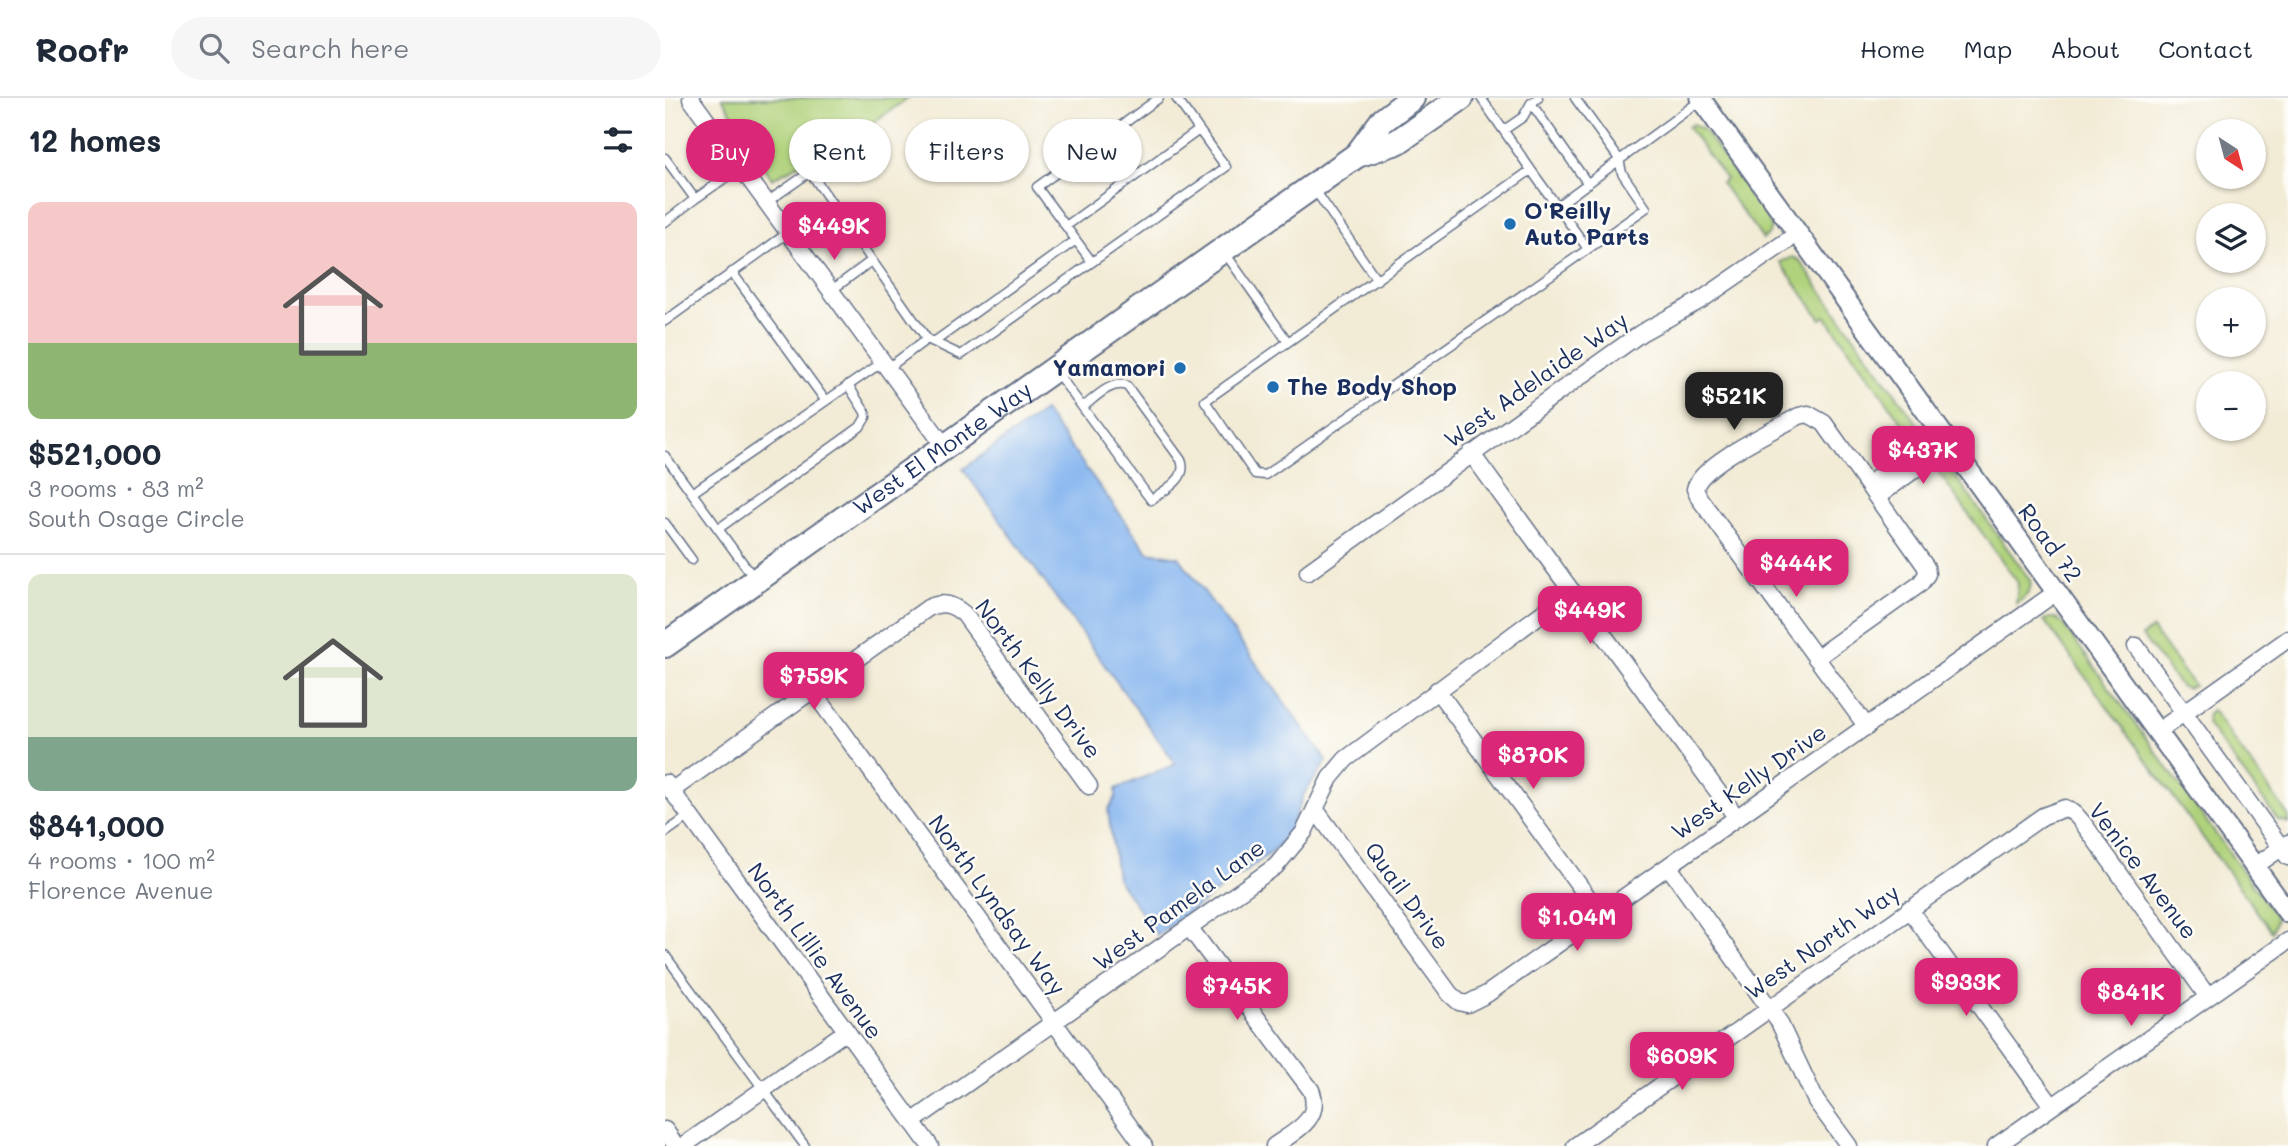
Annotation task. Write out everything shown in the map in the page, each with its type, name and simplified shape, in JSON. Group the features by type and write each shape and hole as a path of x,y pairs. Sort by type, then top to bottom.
{"main road":[{"name":"West El Monte Way","path":"665,645 1357,155 1383,121 1412,98"},
{"name":"West El Monte Way","path":"1357,155 1397,142 1461,98"}],"street":[{"path":"691,99 706,119"},
{"name":"Road 72","path":"1700,99 2254,867 2286,905"},
{"path":"752,182 945,447"},
{"name":"West Adelaide Way","path":"1308,572 1641,332 1702,300 1797,234"},
{"path":"1816,658 1920,584 1927,574 1924,560 1824,423 1808,414 1799,416 1731,454 1702,475 1695,489 1699,498 1816,658 1867,727"},
{"path":"1873,491 1944,438"},
{"path":"1471,453 1737,818"},
{"name":"West Pamela Lane","path":"912,1122 1276,866 1304,832 1331,778 1346,759 1572,591"},
{"name":"West Kelly Drive","path":"1467,1004 1477,1001 1669,867 2055,593"},
{"name":"North Kelly Drive","path":"813,691 928,608 947,604 964,614 1089,786"},
{"path":"2157,732 2288,639"},
{"path":"2136,646 2286,849 2254,867"},
{"path":"1437,690 1600,914"},
{"path":"668,787 813,691"},
{"name":"North Lyndsay Way","path":"813,691 1144,1146"},
{"name":"North Lillie Avenue","path":"668,787 930,1146"},
{"name":"West North Way","path":"1575,1146 2043,816 2065,808"},
{"name":"Venice Avenue","path":"2065,808 2083,823 2208,997"},
{"name":"Quail Drive","path":"1315,809 1450,994 1458,1002 1467,1004"},
{"path":"1669,867 1787,1037 1816,1101 1849,1146"},
{"path":"1909,909 2052,1106"},
{"path":"1189,927 1311,1090 1315,1107 1312,1117 1305,1125 1274,1146"},
{"path":"1996,1146 2288,941"},
{"path":"683,1146 845,1032"},
{"path":"665,1130 676,1146"}],"lane":[{"path":"1092,262 1037,187 1159,98"},
{"path":"767,202 810,173 931,341 961,355 1226,167 1176,98"},
{"path":"1481,98 1588,249"},
{"path":"1531,170 1205,401 1255,474 1265,475 1646,208 1622,173 1619,159 1575,98"},
{"path":"1557,206 1700,99"},
{"path":"1504,130 1523,117 1535,100 1588,184"},
{"path":"1066,226 1199,130"},
{"path":"665,158 695,199"},
{"path":"665,222 719,182"},
{"path":"1312,187 1377,280"},
{"path":"665,321 789,232"},
{"path":"692,493 848,385 931,341 1076,240"},
{"path":"1223,251 1288,342"},
{"path":"832,290 871,261"},
{"path":"732,272 825,400"},
{"path":"1055,369 1151,500 1182,476 1184,468 1181,460 1127,386 1113,386 1083,407"},
{"path":"718,529 860,428 866,418 865,412 848,385"},
{"path":"666,459 755,580"},
{"path":"665,523 692,560"},
{"path":"665,834 689,816"},
{"path":"665,955 806,1146"}],"green space":[{"path":"722,98 908,98 878,119 789,119 789,170 775,177 775,119 735,119"},
{"path":"1693,124 1703,129 1768,219 1771,226 1769,234 1763,239 1721,183 1726,179 1688,127"},
{"path":"1793,257 1799,260 1919,426 1916,442 1825,316 1821,319 1780,262"},
{"path":"1932,463 1948,466 2030,580 2029,591 2016,604 2018,583"},
{"path":"2056,618 2062,623 2274,914 2276,920 2272,932 2044,620"},
{"path":"2152,629 2194,686 2180,686 2142,636"},
{"path":"2212,710 2288,815 2288,823 2278,820 2207,724 2207,716"}],"water":[{"path":"1044,411 1148,552 1179,557 1327,761 1304,794 1288,834 1272,852 1157,935 1117,878 1108,810 1116,797 1116,789 1176,764 963,469"}],"place":[{"name":"O'Reilly Auto Parts","path":"1510,224"},
{"name":"Yamamori","path":"1180,368"},
{"name":"The Body Shop","path":"1273,387"}]}
